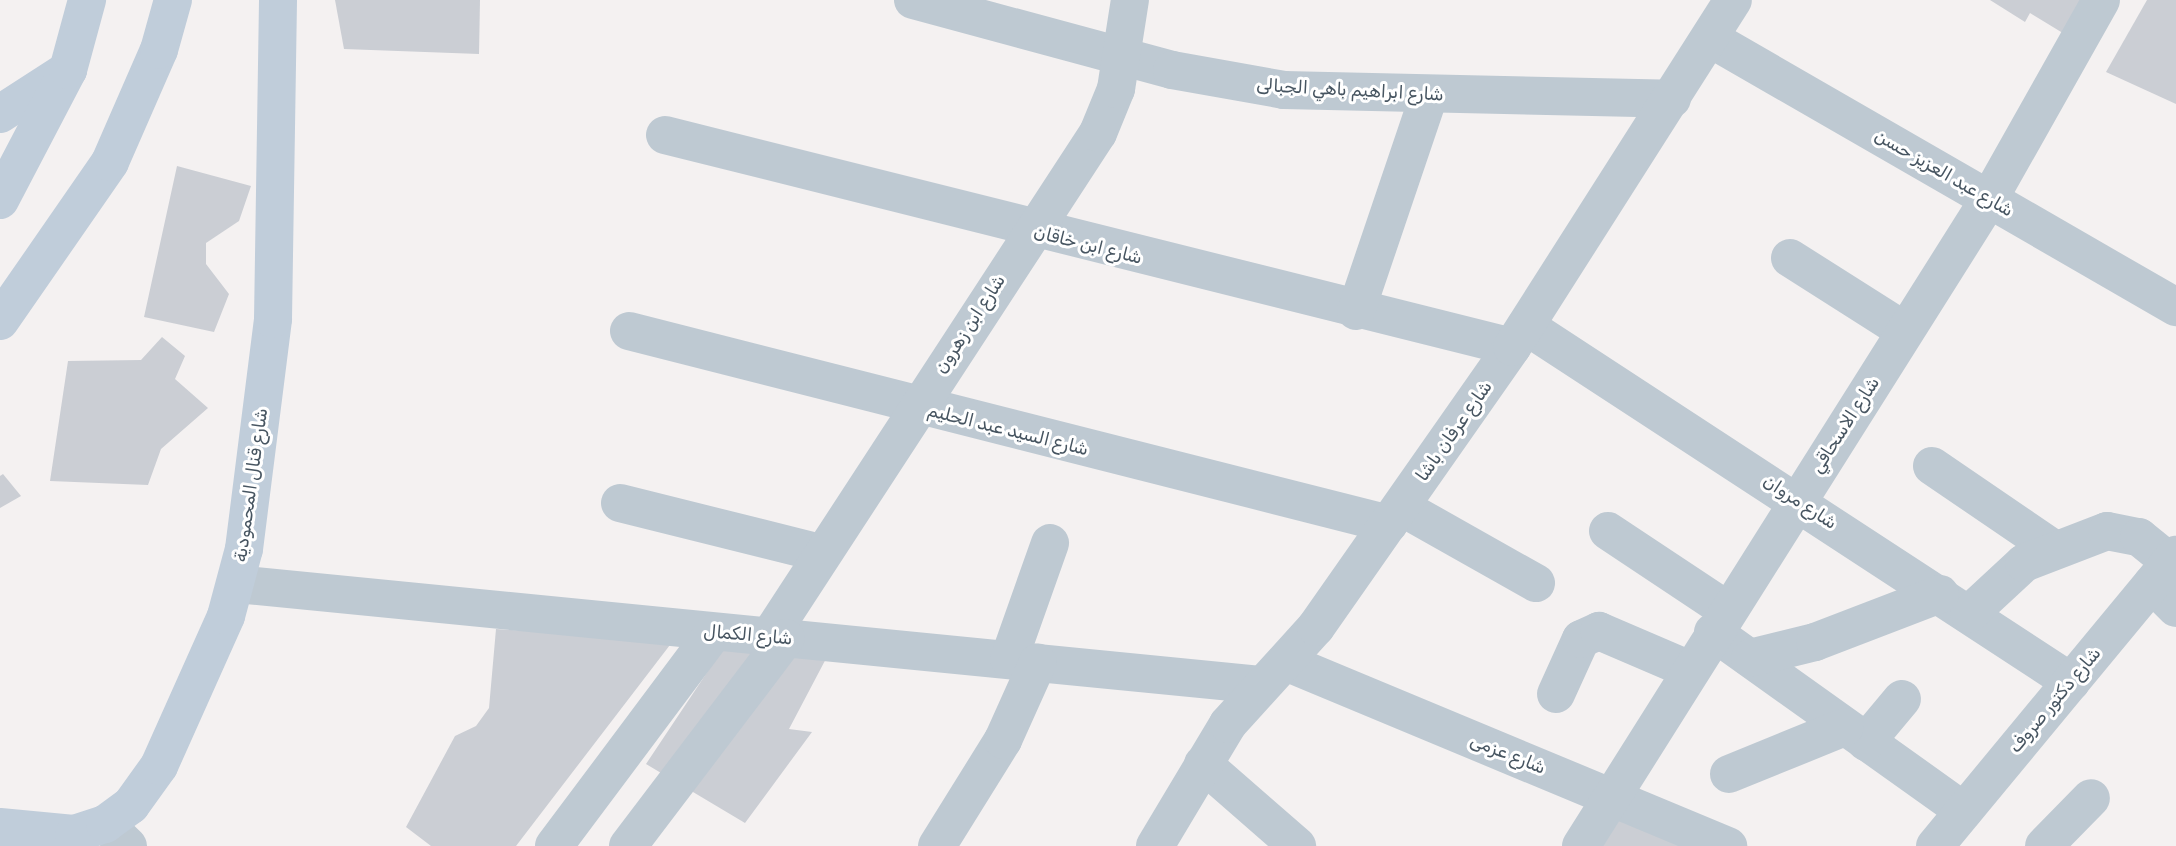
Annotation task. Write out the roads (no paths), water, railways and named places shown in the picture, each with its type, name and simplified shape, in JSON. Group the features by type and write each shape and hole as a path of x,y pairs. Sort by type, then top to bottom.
{"street":[{"path":"0,200 68,70 87,0"},
{"path":"0,321 40,272 110,162 141,96 173,0"},
{"name":"شارع قنال المحمودية","path":"0,827 58,836 117,835 131,805 159,766 236,584 274,319 278,0"},
{"name":"شارع ابراهيم باهي الجبالى","path":"913,0 1123,56 1284,90 1672,99"},
{"name":"شارع ابن زهرون","path":"645,840 778,636 821,553 1030,230 1098,134 1123,56 1130,0"},
{"name":"شارع عرفان باشا","path":"1155,846 1203,764 1395,515 1519,337 1711,39 1732,0"},
{"name":"شارع الاسحاقي","path":"1581,846 1609,796 1989,199 2101,0"},
{"name":"شارع عبد العزيز حسن","path":"1711,39 2176,307"},
{"path":"0,114 68,70"},
{"path":"1356,312 1429,95"},
{"name":"شارع ابن خاقان","path":"665,135 1356,312 1519,337"},
{"path":"1790,258 1905,331"},
{"name":"شارع السيد عبد الحليم","path":"629,331 916,407 1395,515 1536,583"},
{"name":"شارع مروان","path":"1519,337 1798,500 2071,682"},
{"path":"1931,466 2055,550"},
{"path":"620,503 821,553"},
{"path":"1608,531 1720,621 1750,657 1964,811"},
{"path":"1750,657 1955,604 2010,571 2055,550 2125,531 2169,577"},
{"path":"937,846 1003,740 1050,542"},
{"name":"شارع دكتور صروف","path":"1935,846 2071,682 2169,577"},
{"name":"شارع الكمال","path":"236,584 1023,661 1274,674"},
{"path":"1556,694 1581,639 1599,631 1690,670"},
{"path":"554,846 714,632"},
{"name":"شارع عزمى","path":"1274,674 1609,796 1728,846"},
{"path":"1729,774 1856,734 1902,699"},
{"path":"1203,764 1297,846"},
{"path":"2044,846 2091,798"},
{"path":"589,800 645,840"}]}
